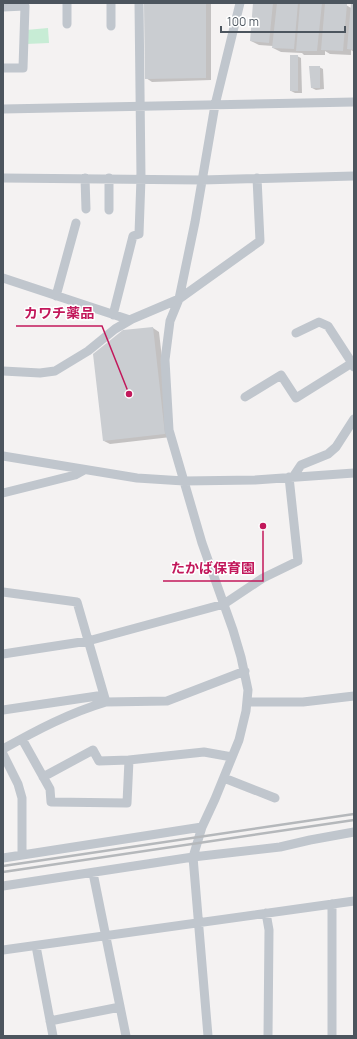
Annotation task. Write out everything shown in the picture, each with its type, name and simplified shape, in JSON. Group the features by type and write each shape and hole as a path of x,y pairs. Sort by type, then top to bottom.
{"street":[{"path":"67,3 67,24"},
{"path":"111,3 111,26"},
{"path":"113,315 133,236 139,234 141,178 139,3"},
{"path":"208,1036 193,857 202,827 239,740 246,711 248,690 245,671 224,604 202,543 169,430 165,360 170,321 178,299 195,222 215,105 240,3"},
{"path":"3,7 25,6 24,68 3,68"},
{"path":"3,109 354,102"},
{"path":"3,178 141,178 202,180 354,176"},
{"path":"85,178 86,209"},
{"path":"109,178 109,210"},
{"path":"3,371 40,374 55,371 88,351 115,329 130,320 178,299 260,241 257,178"},
{"path":"56,296 76,223"},
{"path":"3,278 130,320"},
{"path":"245,397 280,374 296,398 353,365 328,326 319,322 296,333"},
{"path":"3,654 88,641 224,604 262,578 298,561 291,477 301,465 328,454 336,448 354,419"},
{"path":"3,456 137,478 184,481 255,480 354,473"},
{"path":"3,493 75,475 84,470"},
{"path":"3,592 77,602 105,698"},
{"path":"3,710 105,698 167,701 245,671"},
{"path":"247,702 303,702 354,696"},
{"path":"3,749 47,724 91,707 105,698"},
{"path":"22,739 50,789 51,802 126,803 129,760"},
{"path":"44,777 92,750 99,761 129,760 204,752 232,757"},
{"path":"3,754 18,784 22,798 22,855"},
{"path":"224,778 275,798"},
{"path":"3,858 202,827"},
{"path":"3,886 193,857 280,847 354,832"},
{"path":"94,873 126,1036"},
{"path":"3,950 354,901"},
{"path":"332,904 332,1036"},
{"path":"266,913 269,930 268,1036"},
{"path":"36,946 53,1036"},
{"path":"50,1021 120,1007"}],"green space":[{"path":"48,28 49,43 26,44 26,30"}],"building":[{"path":"144,3 206,3 206,78 145,79"},
{"path":"253,3 273,3 269,43 250,41"},
{"path":"277,3 298,3 294,49 272,48"},
{"path":"300,3 322,3 317,51 296,51"},
{"path":"325,3 347,4 343,51 321,50"},
{"path":"351,3 354,3 354,50 347,49"},
{"path":"290,55 298,55 298,91 290,91"},
{"path":"309,66 320,66 320,88 311,88"},
{"path":"153,327 165,434 103,441 93,354 123,330"}],"railway":[{"path":"3,866 354,814"},
{"path":"3,872 354,820"}],"place":[{"name":"カワチ薬品","path":"129,394"},
{"name":"たかば保育園","path":"263,526"}]}
